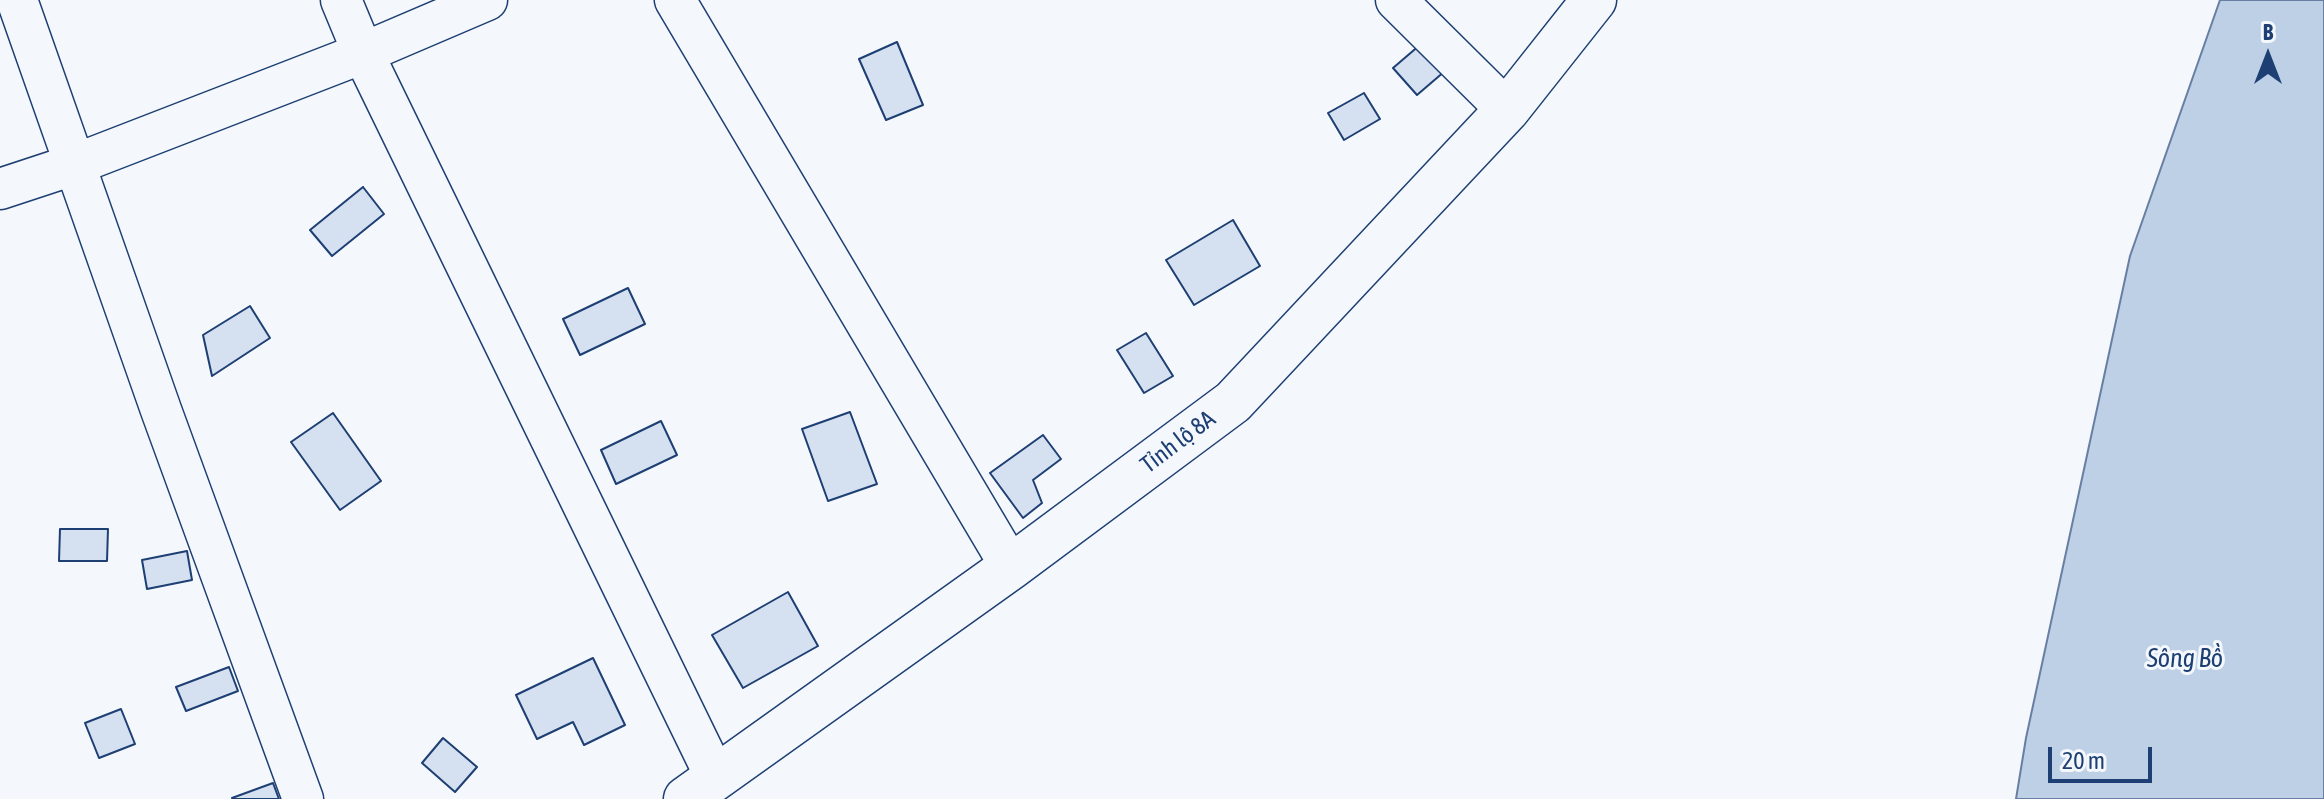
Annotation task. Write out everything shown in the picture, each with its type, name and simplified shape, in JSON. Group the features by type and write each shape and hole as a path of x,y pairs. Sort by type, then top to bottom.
{"main road":[{"name":"Tỉnh lộ 8A","path":"701,788 1011,567 1233,402 1507,110 1594,0"}],"street":[{"path":"17,0 161,410 303,799"},
{"path":"341,0 701,788"},
{"path":"0,189 76,164 363,53 487,0"},
{"path":"675,0 1011,567"},
{"path":"1396,0 1507,110"}],"water":[{"name":"Sông Bồ","path":"2220,0 2324,0 2324,799 2016,799 2026,738 2130,256"}],"building":[{"path":"897,42 923,105 886,120 859,59"},
{"path":"1421,44 1445,71 1417,95 1393,68"},
{"path":"1364,93 1380,119 1344,140 1328,113"},
{"path":"363,187 384,214 332,256 310,230"},
{"path":"1233,220 1260,266 1194,305 1166,260"},
{"path":"628,288 645,324 580,355 563,319"},
{"path":"250,306 270,338 212,376 203,335"},
{"path":"1146,333 1173,376 1144,393 1117,350"},
{"path":"850,412 877,484 828,501 802,429"},
{"path":"333,413 381,481 340,510 291,442"},
{"path":"661,421 677,455 616,484 601,450"},
{"path":"1043,435 1061,459 1033,480 1042,503 1023,518 990,473"},
{"path":"60,529 108,529 107,561 59,561"},
{"path":"187,551 192,580 147,589 142,560"},
{"path":"788,592 818,646 743,688 712,635"},
{"path":"593,658 625,725 584,745 573,722 537,739 516,695"},
{"path":"229,667 238,691 186,711 176,687"},
{"path":"121,709 135,744 99,758 85,723"},
{"path":"443,738 477,767 455,792 422,763"},
{"path":"273,783 279,799 232,798"}]}
